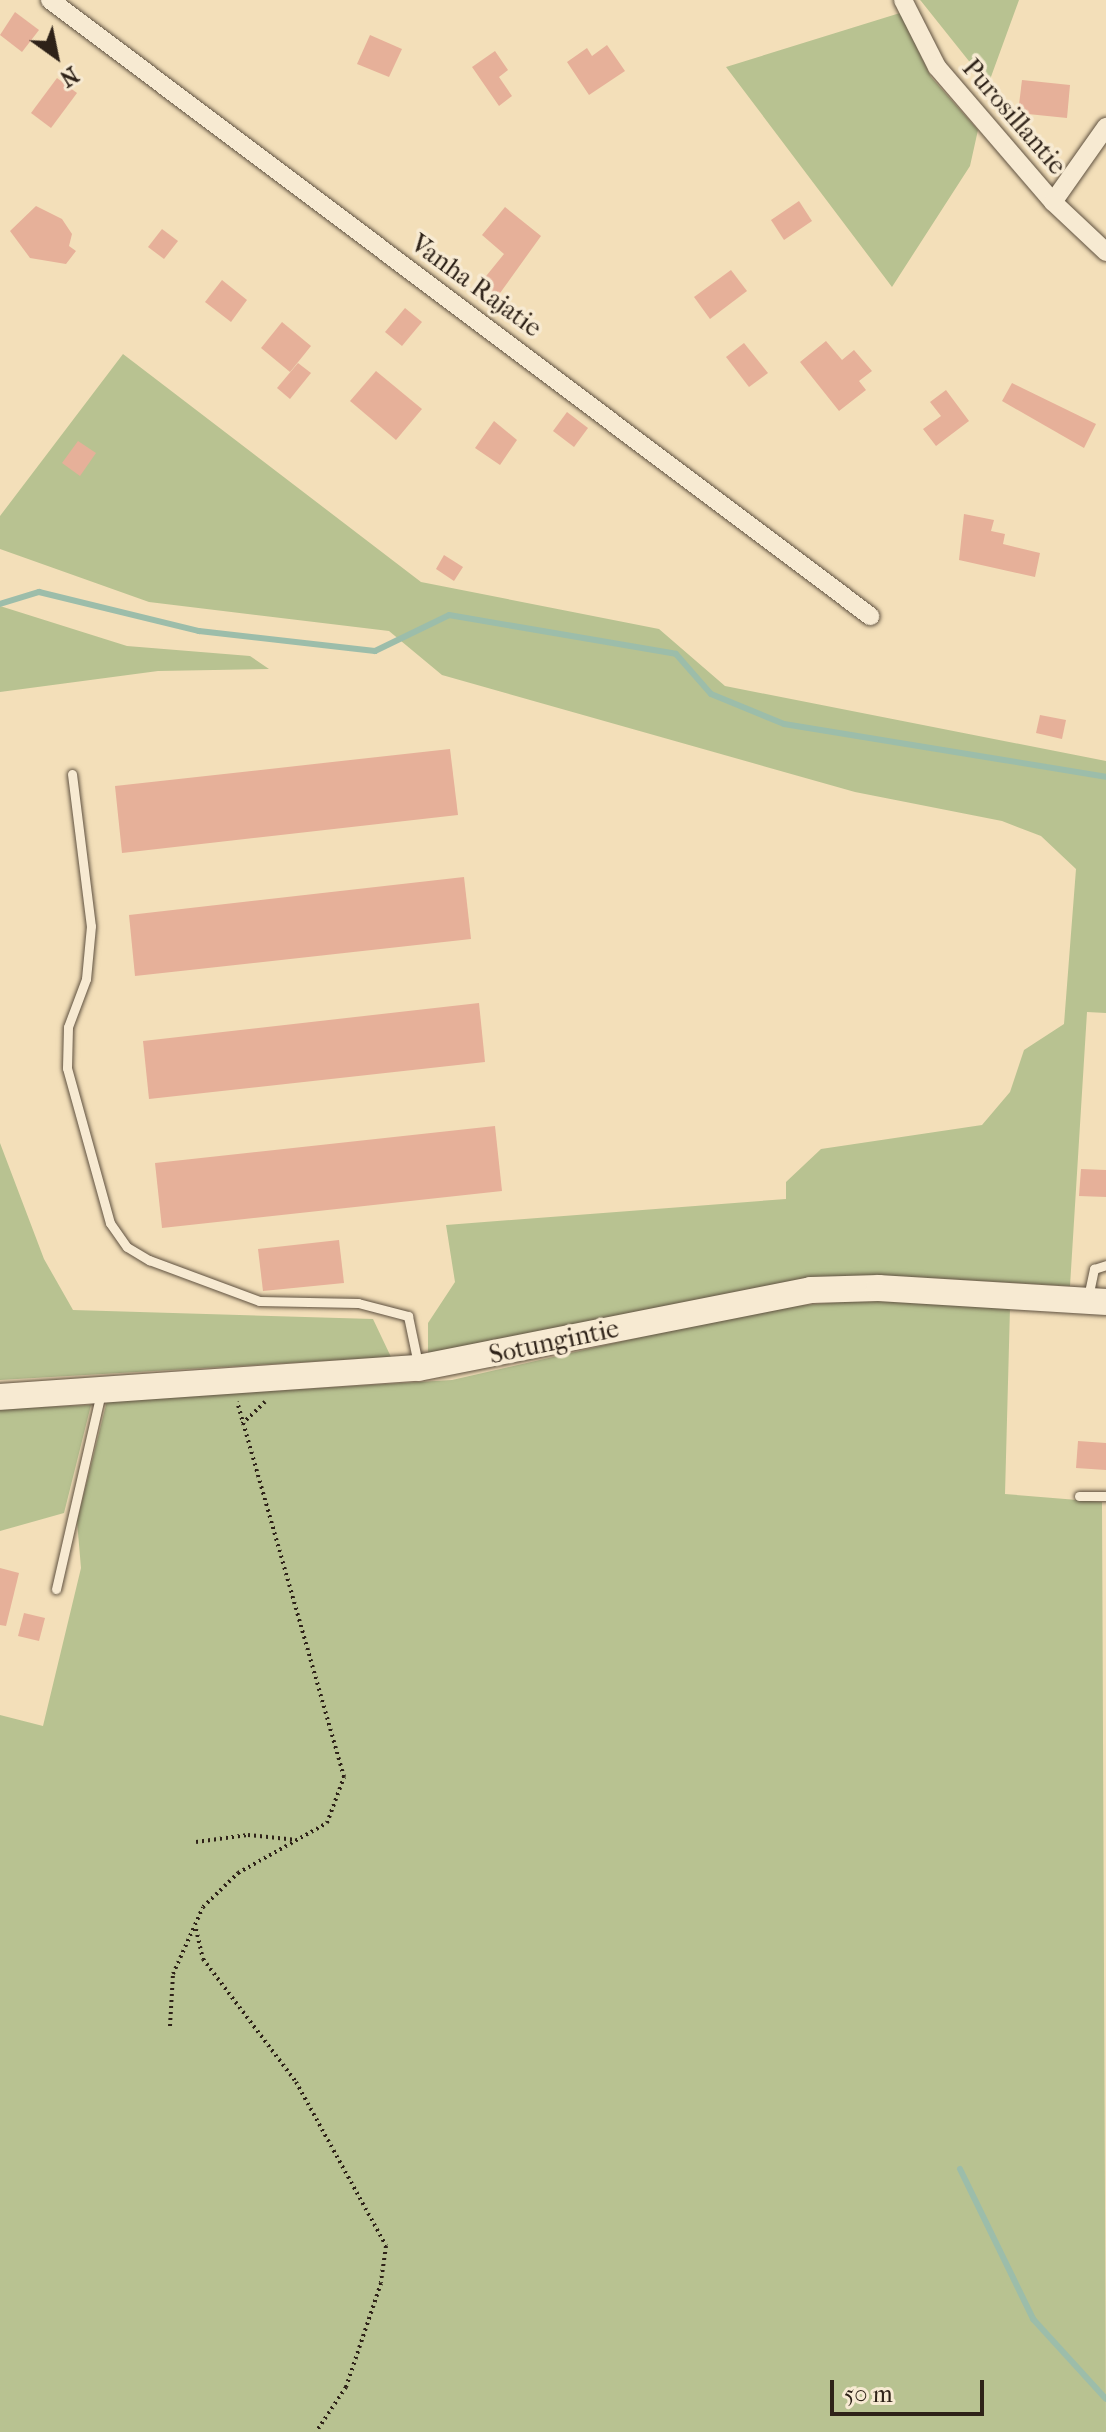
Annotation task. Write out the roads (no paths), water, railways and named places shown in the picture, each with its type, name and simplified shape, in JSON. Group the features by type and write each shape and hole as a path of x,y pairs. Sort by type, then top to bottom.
{"street":[{"name":"Vanha Rajatie","path":"50,0 870,616"},
{"name":"Purosillantie","path":"903,0 937,67 1053,202 1106,252"},
{"path":"1053,202 1106,127"},
{"name":"Sotungintie","path":"0,1397 418,1368 811,1290 879,1288 1097,1301"}],"lane":[{"path":"72,774 91,926 86,979 68,1027 67,1068 110,1223 127,1247 149,1260 259,1301 358,1303 408,1316 417,1335 418,1368"},
{"path":"1097,1301 1094,1269 1106,1265"},
{"path":"56,1589 101,1392"},
{"path":"1079,1496 1106,1496"}],"waterway":[{"path":"0,604 39,592 199,631 375,651 449,615 676,654 711,694 784,724 1106,777"},
{"path":"960,2169 1033,2319 1106,2399"}]}
